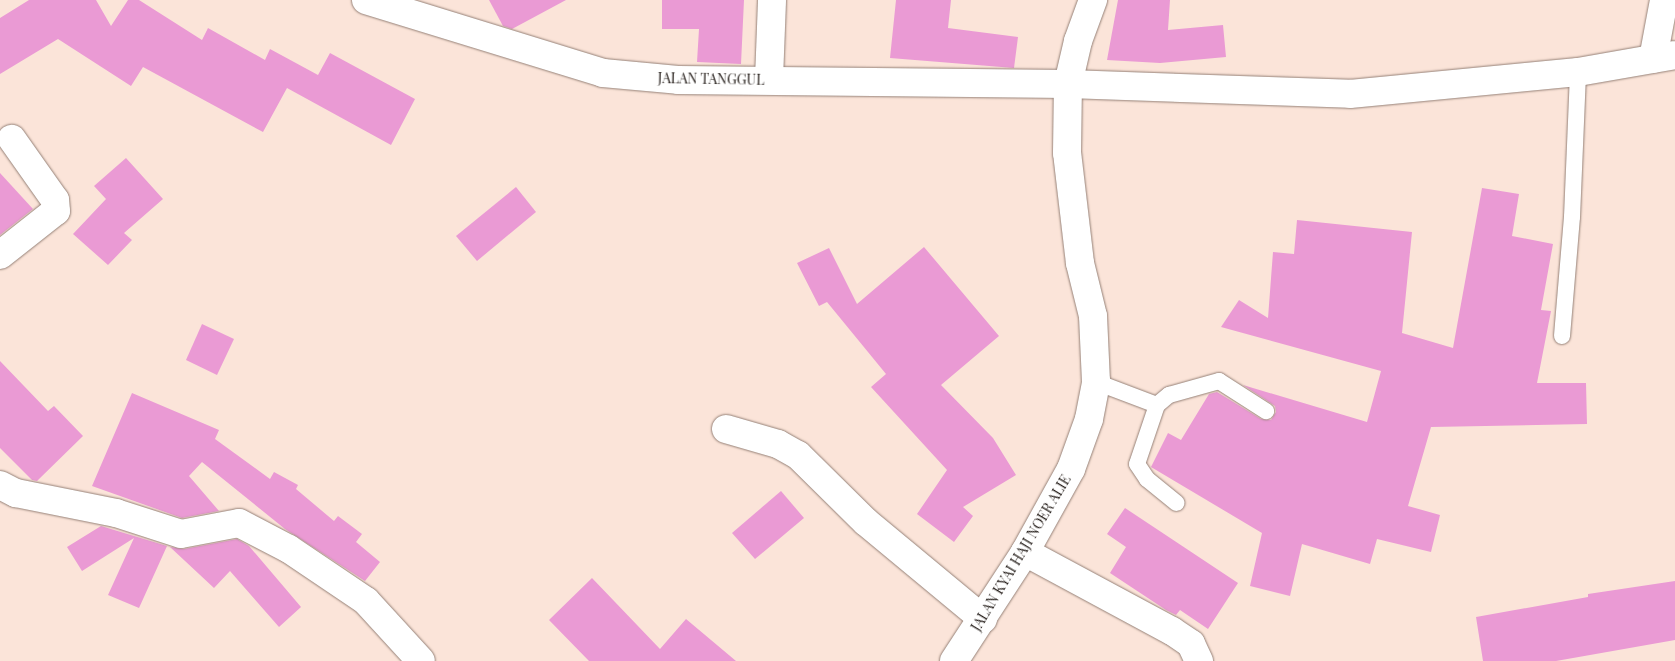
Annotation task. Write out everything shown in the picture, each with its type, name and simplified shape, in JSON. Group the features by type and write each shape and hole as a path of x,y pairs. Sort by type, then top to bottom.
{"street":[{"name":"JALAN TANGGUL","path":"366,0 418,8 603,73 678,80 769,80 1069,94 1350,94 1578,72 1664,57"},
{"path":"769,80 772,0"},
{"name":"JALAN KYAI HAJI NOER ALIE","path":"954,661 1025,552 1071,468 1090,419 1096,382 1092,316 1080,262 1067,153 1069,94 1078,41 1093,0"},
{"path":"1664,0 1664,57"},
{"path":"0,255 56,210 55,200 12,139"},
{"path":"726,429 778,444 798,455 866,522 983,618"},
{"path":"0,485 16,493 116,513 181,534 239,523 289,549 366,601 421,661"},
{"path":"1025,552 1172,631 1191,644 1199,661"}],"lane":[{"path":"1083,0 1093,0"},
{"path":"1562,336 1572,216 1578,72"},
{"path":"1177,503 1147,479 1137,464 1157,405 1169,396 1219,381 1266,411"},
{"path":"1096,382 1157,405"}],"building":[{"path":"29,0 96,0 111,26 128,0 139,0 202,40 208,28 265,60 270,49 318,75 330,53 415,99 391,145 287,88 263,132 143,67 131,86 58,39 0,74 0,18"},
{"path":"489,0 566,0 512,29 503,26"},
{"path":"662,0 744,0 741,64 697,62 699,29 662,29"},
{"path":"896,0 951,0 948,28 1018,37 1014,68 890,58"},
{"path":"1118,0 1170,0 1168,30 1223,25 1226,57 1160,63 1107,60"},
{"path":"126,158 163,199 124,233 132,240 108,265 73,234 106,199 94,186"},
{"path":"0,173 33,209 0,235"},
{"path":"516,187 536,212 477,261 456,236"},
{"path":"1482,188 1519,194 1512,236 1553,244 1541,310 1551,311 1537,383 1586,383 1587,424 1431,427 1408,506 1440,515 1431,552 1377,539 1370,564 1302,544 1290,596 1250,586 1262,533 1151,467 1168,433 1181,440 1209,394 1217,392 1261,419 1271,420 1276,412 1275,406 1243,385 1367,422 1381,371 1221,327 1239,300 1268,318 1273,252 1294,254 1297,220 1412,232 1402,333 1453,348"},
{"path":"924,247 999,336 941,385 993,438 1016,475 963,507 973,516 954,542 917,514 947,470 871,387 886,374 827,302 819,306 797,263 829,248 857,304"},
{"path":"202,324 234,339 217,375 186,360"},
{"path":"0,361 48,411 54,406 83,436 37,481 32,480 0,448"},
{"path":"132,393 219,430 215,439 270,479 274,472 298,485 296,489 334,521 338,516 362,534 356,542 380,562 365,581 285,529 202,462 189,476 219,511 182,518 92,486"},
{"path":"781,491 804,518 755,559 732,533"},
{"path":"1125,508 1238,583 1208,629 1180,610 1176,615 1166,610 1110,573 1126,547 1107,534"},
{"path":"101,526 167,546 139,608 108,595 134,538 82,571 67,547"},
{"path":"237,539 249,546 301,607 279,627 230,571 214,588 170,547 184,549"},
{"path":"592,578 660,649 686,619 736,661 589,661 549,620"},
{"path":"1675,581 1675,640 1556,661 1483,661 1476,617 1588,597 1588,594"}]}
